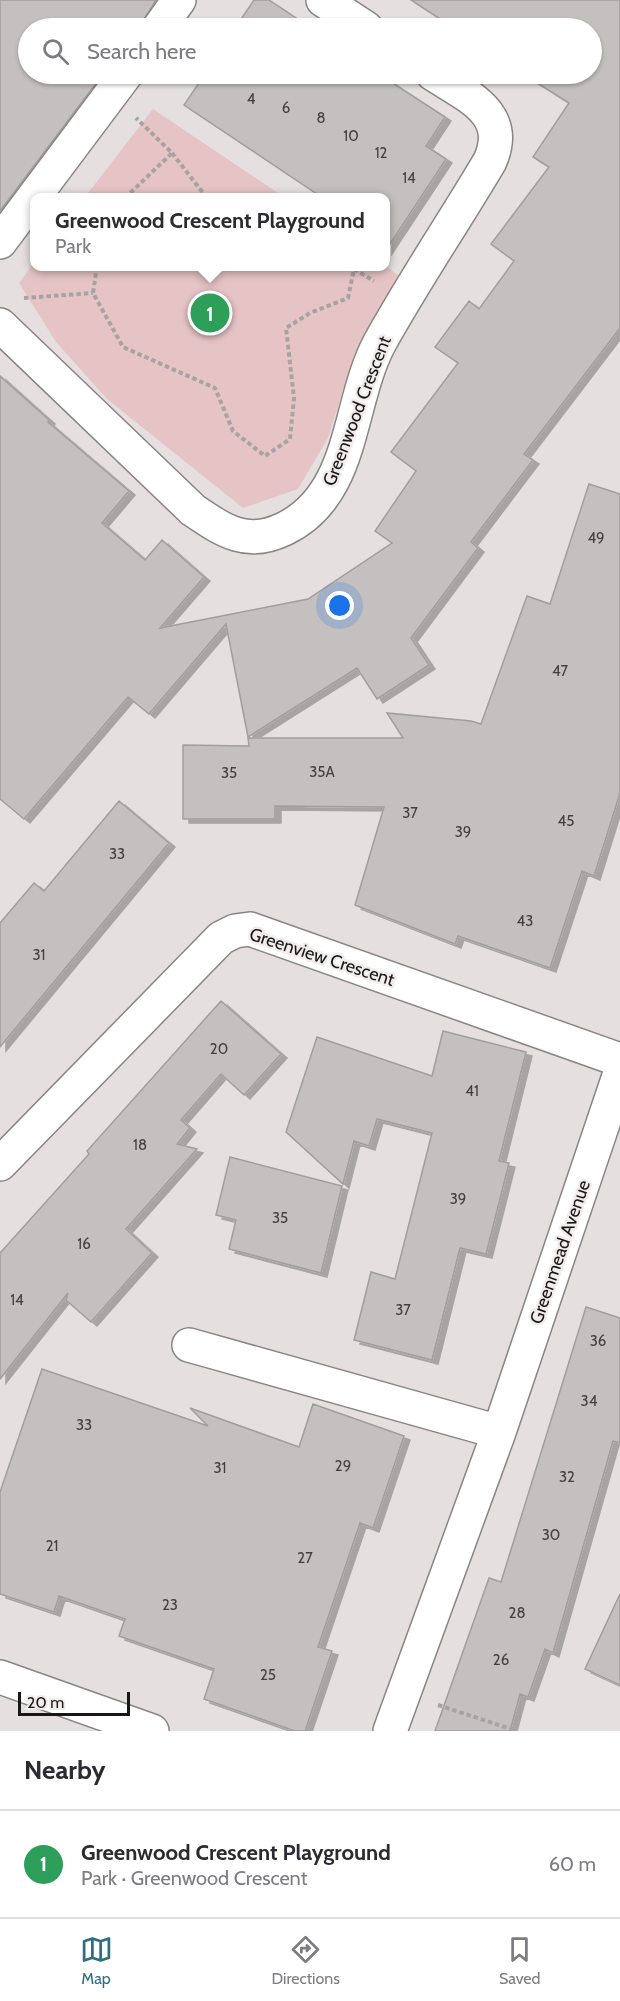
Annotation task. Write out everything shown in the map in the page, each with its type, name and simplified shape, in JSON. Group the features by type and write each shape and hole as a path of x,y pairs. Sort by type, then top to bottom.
{"street":[{"path":"166,18 179,0"},
{"path":"323,0 351,18"},
{"path":"37,193 118,84"},
{"name":"Greenwood Crescent","path":"8,312 193,510 222,529 249,538 272,535 297,523 328,489 340,463 378,346 497,146 497,131 491,117 479,105 448,84"},
{"path":"0,242 30,202"},
{"name":"Greenview Crescent","path":"0,1164 221,938 235,931 250,929 620,1060"},
{"name":"Greenmead Avenue","path":"390,1731 499,1432 620,1073"},
{"path":"189,1345 499,1432"},
{"path":"0,1677 152,1731"}],"path":[{"path":"133,114 172,153 203,193"},
{"path":"130,193 172,153"},
{"path":"96,271 93,294 123,347 215,388 232,431 265,456 290,439 294,398 286,328 310,314 348,298 352,271"},
{"path":"358,271 377,283"},
{"path":"8,312 93,294"},
{"path":"404,1694 517,1731"}],"shaded area":[{"path":"153,109 278,193 88,193"},
{"path":"30,268 30,271 390,271 390,269 402,278 345,384 328,438 298,489 243,508 107,399 56,342 19,283"}],"building":[{"path":"0,0 156,0 145,18 18,18 18,84 95,84 0,211"},
{"path":"254,0 269,0 296,18 242,18"},
{"path":"411,0 620,0 620,328 524,454 533,460 471,542 478,548 411,638 429,665 377,699 357,668 248,737 226,624 149,714 128,697 24,819 0,799 0,376 49,420 48,422 129,491 102,523 145,560 162,540 204,577 160,628 308,599 392,543 375,531 416,471 391,452 458,363 435,347 469,301 479,309 514,261 491,244 549,167 533,157 569,103 539,84 602,84 602,18 439,18"},
{"path":"198,84 394,84 445,117 426,146 446,159 390,244 390,193 316,193 184,105"},
{"path":"589,484 620,494 620,793 594,876 582,871 550,968 458,936 455,944 355,905 384,807 275,806 275,819 183,819 183,745 249,746 248,738 403,738 387,713 471,721 481,724 527,596 550,604"},
{"path":"119,801 169,843 0,1047 0,923 34,883 44,891"},
{"path":"221,1001 281,1054 244,1095 221,1074 181,1120 190,1128 177,1144 197,1149 126,1229 152,1253 91,1322 66,1300 68,1293 0,1379 0,1253 89,1154 87,1151"},
{"path":"443,1031 526,1052 499,1161 509,1163 486,1254 460,1248 432,1360 354,1340 371,1272 395,1279 432,1133 377,1119 369,1146 354,1141 343,1184 286,1132 317,1037 432,1076"},
{"path":"230,1157 342,1186 321,1273 229,1249 236,1220 216,1215"},
{"path":"586,1307 620,1318 620,1443 613,1441 553,1653 545,1649 528,1697 520,1694 510,1731 435,1731 489,1578 501,1582"},
{"path":"42,1369 208,1426 190,1408 299,1447 313,1404 404,1436 373,1528 360,1523 318,1647 332,1651 305,1731 295,1731 204,1699 214,1669 119,1636 125,1619 59,1596 54,1612 0,1594 0,1492"},
{"path":"620,1594 620,1685 585,1669"}],"place":[{"name":"Greenwood Crescent Playground","path":"210,313"}]}
